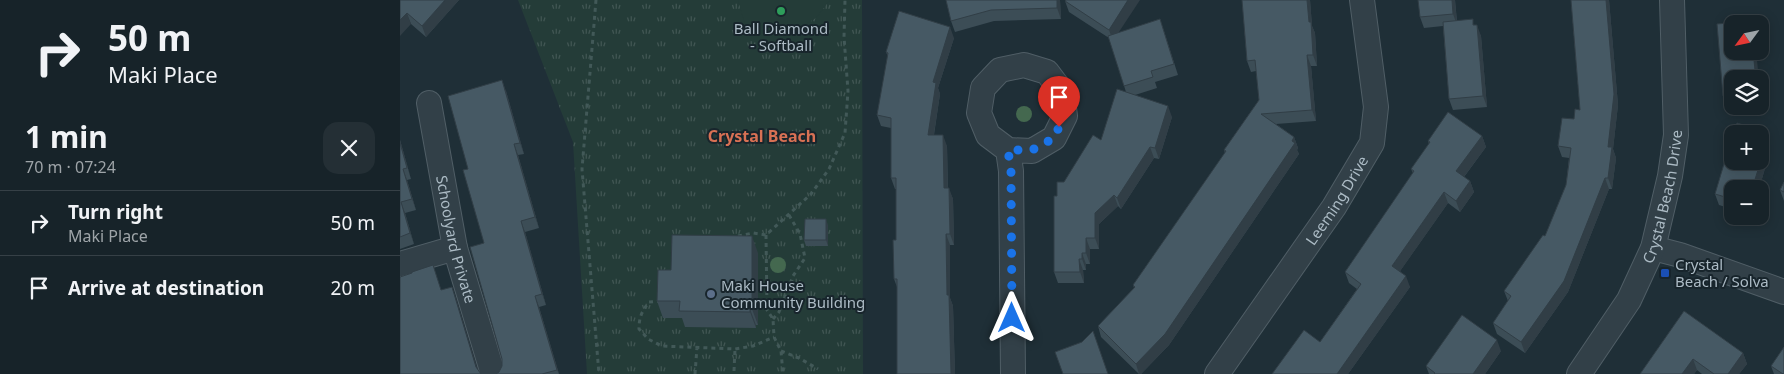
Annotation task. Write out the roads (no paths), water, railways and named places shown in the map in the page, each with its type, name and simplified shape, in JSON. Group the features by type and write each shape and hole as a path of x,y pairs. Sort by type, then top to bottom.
{"street":[{"name":"Leeming Drive","path":"1217,374 1334,207 1372,143 1376,108 1362,0"},
{"name":"Crystal Beach Drive","path":"1579,374 1629,300 1652,248 1670,176 1676,135 1672,0"},
{"name":"Schoolyard Private","path":"429,103 455,248 493,374"},
{"path":"1008,150 1011,171 1013,374"},
{"path":"400,264 455,248"},
{"path":"1652,248 1680,255 1784,292"}],"place":[{"name":"Ball Diamond - Softball","path":"781,11"},
{"name":"Crystal Beach / Solva","path":"1665,273"},
{"name":"Maki House Community Building","path":"711,294"}],"district":[{"name":"Crystal Beach","path":"762,136"}]}
